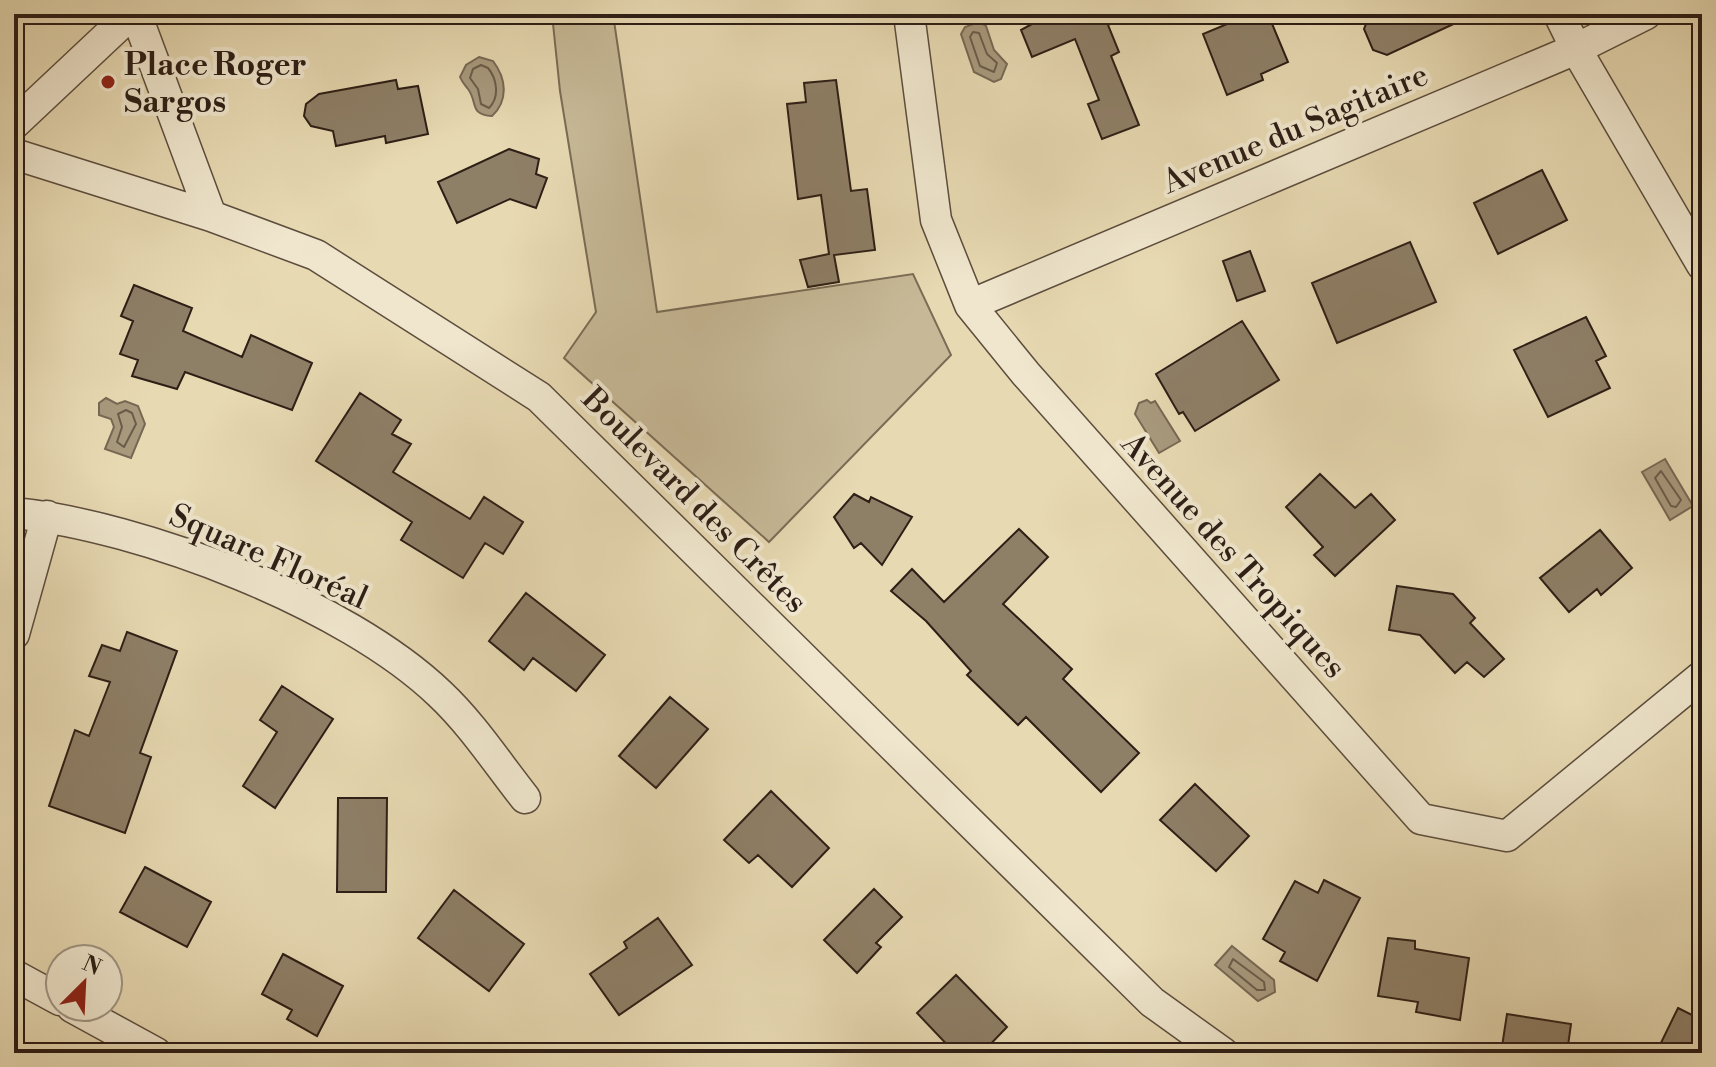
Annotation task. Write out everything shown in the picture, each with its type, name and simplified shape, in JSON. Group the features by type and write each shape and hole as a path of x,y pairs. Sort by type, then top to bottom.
{"street":[{"path":"14,124 133,14 211,216"},
{"name":"Avenue des Tropiques","path":"909,14 936,220 970,305 1026,374 1421,819 1507,836 1702,676"},
{"path":"1559,14 1576,49 1702,265"},
{"name":"Avenue du Sagitaire","path":"970,305 1576,49 1646,14"},
{"name":"Boulevard des Crêtes","path":"14,154 211,216 316,255 539,397 1152,1002 1223,1053"},
{"name":"Square Floréal","path":"14,513 47,516 146,540 273,590 362,634 441,694 525,798"},
{"path":"14,634 47,516"},
{"path":"14,975 44,991"},
{"path":"101,1023 156,1053"}],"shaded area":[{"path":"552,14 613,14 657,312 913,274 951,355 769,542 564,358 596,312 560,91"}],"water":[{"path":"979,22 986,26 994,50 1007,64 1001,79 994,82 974,72 961,34 965,27"},
{"path":"479,57 493,61 503,82 501,103 492,116 477,110 460,77 466,65"},
{"path":"106,398 117,404 125,401 138,406 145,424 131,458 105,449 114,427 111,419 99,415 99,403"},
{"path":"1147,400 1151,403 1155,401 1180,441 1159,453 1135,414 1139,403"},
{"path":"1665,459 1693,506 1670,520 1642,472"},
{"path":"1232,946 1274,980 1275,992 1258,1001 1215,965"}],"building":[{"path":"1028,14 1133,14 1108,25 1119,52 1111,56 1139,125 1102,139 1088,104 1099,100 1075,39 1032,57 1021,30 1032,24"},
{"path":"1251,14 1268,14 1288,62 1261,74 1263,80 1227,95 1203,34"},
{"path":"1370,14 1475,14 1387,55 1373,50 1364,29"},
{"path":"396,80 398,89 418,86 428,134 386,143 385,136 336,146 333,131 311,126 304,116 306,104 319,94"},
{"path":"836,80 851,191 867,189 875,250 834,255 839,282 808,287 800,260 829,254 821,195 798,199 787,104 806,102 804,83"},
{"path":"509,149 539,159 536,174 547,178 536,208 510,199 457,223 438,182"},
{"path":"1542,170 1567,220 1498,254 1474,203"},
{"path":"1410,242 1436,302 1337,343 1312,283"},
{"path":"1250,251 1265,291 1237,301 1223,261"},
{"path":"134,285 192,308 183,331 242,357 251,335 312,363 292,410 185,372 177,389 132,376 138,360 120,354 133,321 121,316"},
{"path":"1586,317 1606,356 1596,361 1610,388 1548,417 1514,350"},
{"path":"1242,321 1279,380 1195,431 1183,412 1179,414 1156,374"},
{"path":"360,393 401,420 392,434 411,444 393,472 470,519 484,497 523,522 503,554 485,543 463,578 401,540 412,522 316,461"},
{"path":"1320,474 1355,508 1371,494 1395,520 1335,576 1314,555 1323,547 1286,507"},
{"path":"854,494 869,502 871,497 912,517 882,565 861,543 854,548 834,517"},
{"path":"1019,529 1048,557 1003,604 1072,669 1063,679 1139,753 1101,792 1026,717 1018,725 967,675 971,671 926,621 891,591 912,569 944,602"},
{"path":"1600,530 1632,568 1601,595 1597,589 1569,612 1540,578"},
{"path":"1397,586 1453,594 1475,618 1470,623 1504,659 1484,677 1467,662 1455,673 1420,635 1389,630"},
{"path":"526,593 605,655 576,691 533,658 524,670 489,641"},
{"path":"127,632 177,651 140,753 151,757 125,833 49,806 75,730 89,736 110,682 89,676 102,645 120,651"},
{"path":"282,686 333,719 275,808 243,786 277,732 260,720"},
{"path":"670,697 708,729 656,788 619,756"},
{"path":"1195,784 1249,836 1216,871 1160,820"},
{"path":"771,791 829,848 792,887 758,855 749,863 724,840"},
{"path":"338,798 387,798 386,892 337,892"},
{"path":"145,867 211,902 187,947 120,912"},
{"path":"1324,880 1360,898 1317,981 1280,961 1285,952 1263,939 1295,881 1318,893"},
{"path":"874,889 902,917 876,943 881,947 857,973 824,940"},
{"path":"454,890 524,944 489,991 418,938"},
{"path":"658,918 692,965 619,1015 590,974 627,948 624,942"},
{"path":"1388,938 1415,941 1415,949 1469,958 1460,1020 1416,1012 1418,1002 1378,996"},
{"path":"283,954 343,986 317,1036 287,1019 292,1010 262,994"},
{"path":"956,975 1007,1027 982,1053 955,1053 917,1013"},
{"path":"1678,1008 1702,1020 1702,1053 1656,1053"},
{"path":"1507,1014 1571,1024 1567,1053 1501,1053"}],"place":[{"name":"Place Roger Sargos","path":"108,82"}]}
